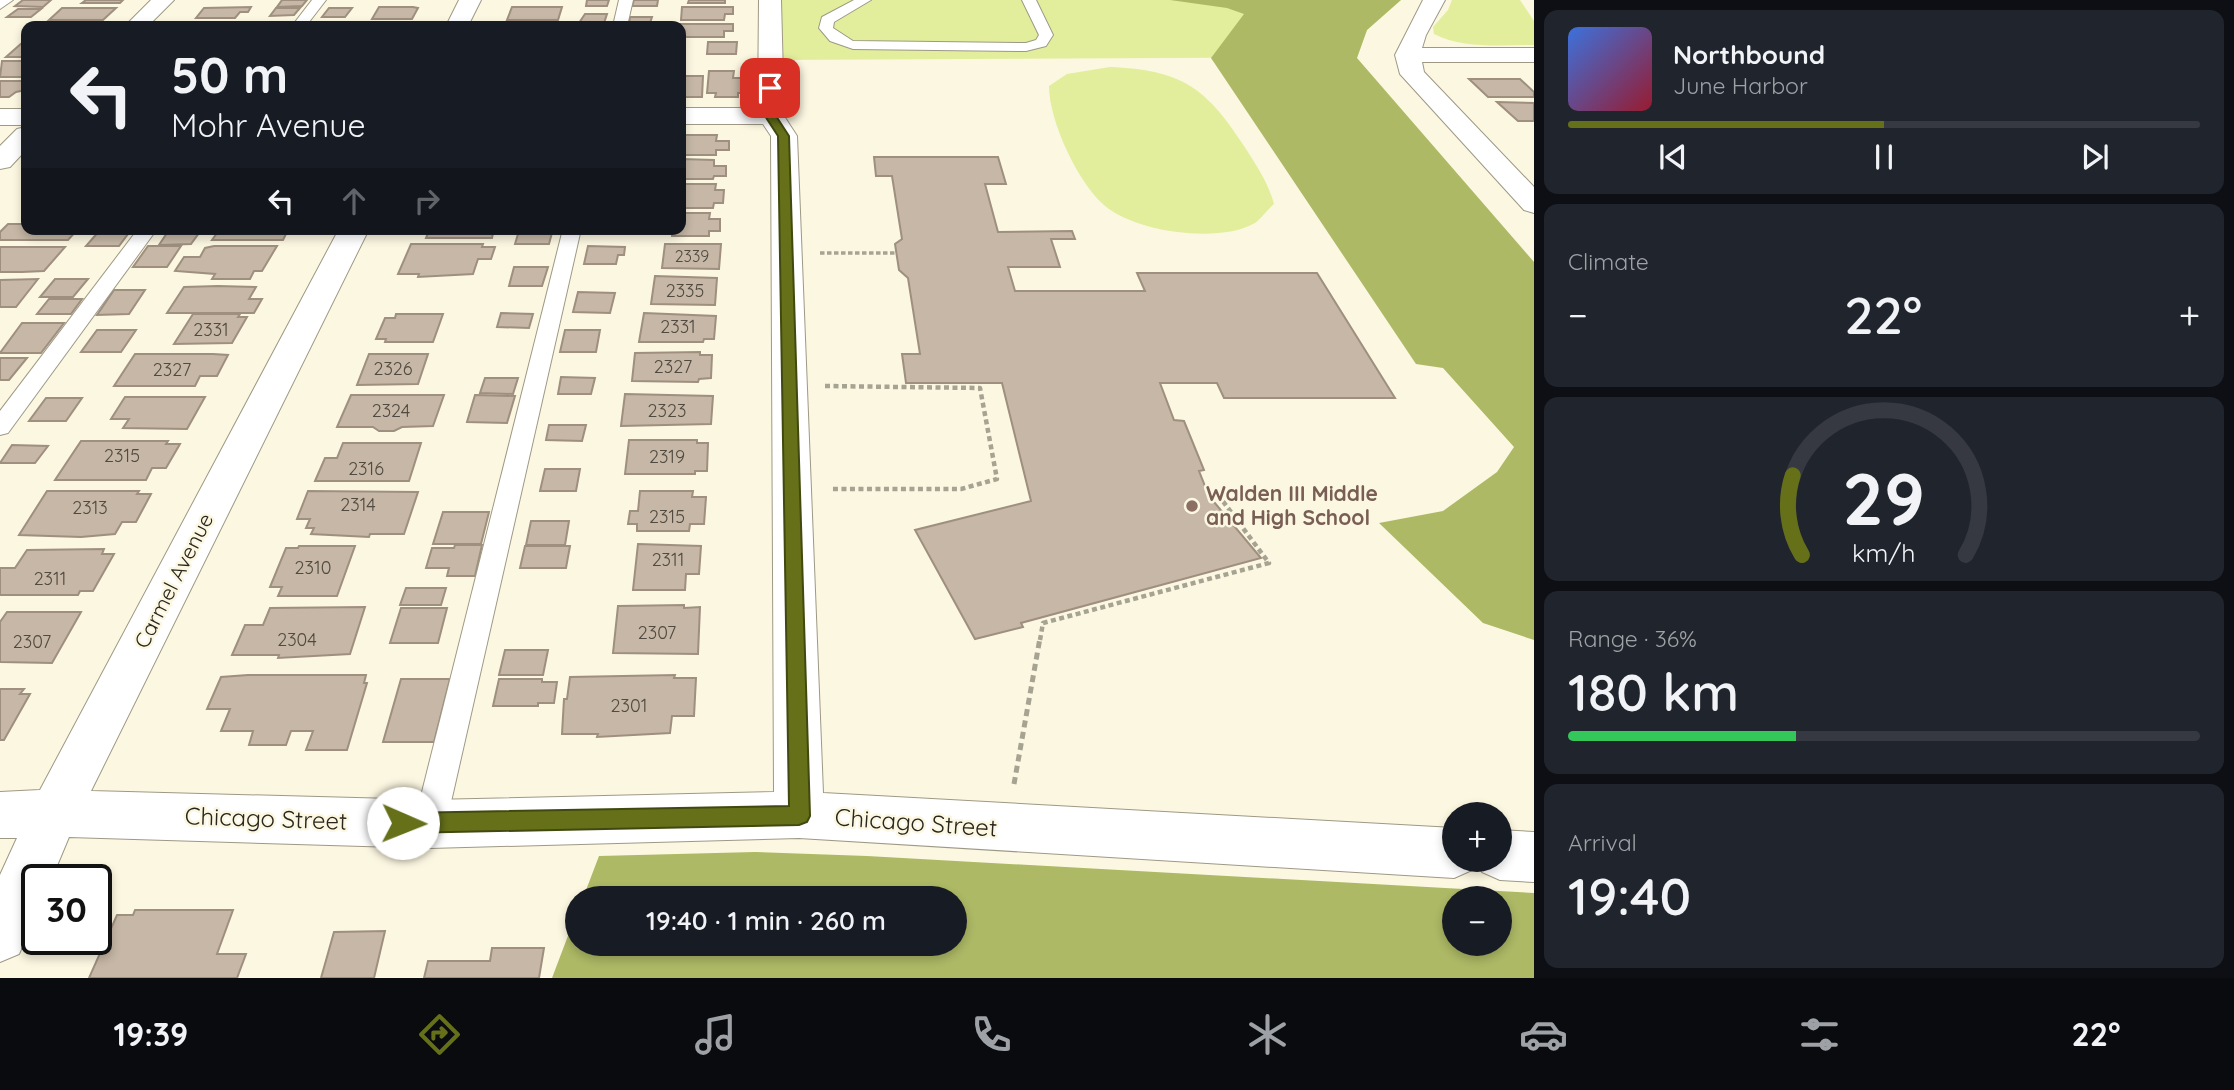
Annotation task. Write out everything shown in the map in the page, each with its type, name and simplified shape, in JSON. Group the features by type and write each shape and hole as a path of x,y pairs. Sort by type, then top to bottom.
{"street":[{"path":"141,21 163,0"},
{"path":"460,21 470,0"},
{"path":"770,0 771,116 784,136 799,816"},
{"path":"1434,0 1417,29 1407,55 1412,74 1534,204"},
{"path":"1407,55 1534,55"},
{"path":"686,116 771,116"},
{"path":"0,117 21,117"},
{"path":"0,161 21,140"},
{"name":"Carmel Avenue","path":"0,935 54,813 351,235"},
{"name":"Chicago Street","path":"0,815 54,813 430,824 799,816 1442,852"},
{"path":"1512,856 1534,857"}],"lane":[{"path":"0,5 6,0"},
{"path":"303,21 319,0"},
{"path":"621,21 626,0"},
{"path":"864,0 827,20 826,28 830,33 850,45 873,47 1026,47 1041,43 1046,35 1029,0"},
{"path":"0,427 144,235"},
{"path":"430,824 571,235"}],"path":[{"path":"786,253 896,253"},
{"path":"789,386 980,388 997,479 961,489 792,489"},
{"path":"1006,829 1042,624 1269,563 1219,496"}],"green space":[{"path":"770,0 1401,0 1367,30 1357,57 770,60"},
{"path":"1170,0 1401,0 1367,30 1357,58 1534,262 1534,640 1483,623 1379,523 1443,511 1497,472 1514,447 1443,368 1416,364 1211,58 1244,14 1227,8"},
{"path":"1452,0 1520,0 1534,21 1534,45 1470,44 1434,34 1433,27 1448,10"},
{"path":"1110,67 1156,72 1174,78 1204,96 1244,146 1265,181 1274,204 1255,223 1221,233 1200,234 1136,223 1105,206 1085,182 1067,150 1054,116 1049,86 1067,74"},
{"path":"755,852 1442,888 1442,956 1512,956 1512,892 1534,893 1534,978 552,978 565,944 565,956 967,956 967,886 588,886 599,856"}],"building":[{"path":"23,0 51,0 43,7 15,6"},
{"path":"86,0 123,0 120,3 82,3"},
{"path":"282,0 307,0 302,6 277,7"},
{"path":"587,0 609,0 607,6 586,6"},
{"path":"634,0 658,0 657,6 632,6"},
{"path":"689,0 725,0 725,3 688,3"},
{"path":"251,7 248,12 240,12 235,18 196,18 204,8"},
{"path":"379,7 418,8 412,19 372,19"},
{"path":"512,7 562,7 558,20 507,20"},
{"path":"682,7 733,7 733,14 725,14 724,20 681,20"},
{"path":"62,8 116,8 103,20 49,20"},
{"path":"276,8 300,8 294,15 270,16"},
{"path":"329,8 352,8 345,17 322,17"},
{"path":"18,9 41,9 31,17 7,17"},
{"path":"585,14 607,14 605,21 580,21"},
{"path":"630,17 652,17 651,21 629,21"},
{"path":"686,24 733,24 733,31 724,31 724,37 686,37"},
{"path":"708,42 737,42 736,54 707,54"},
{"path":"21,44 21,57 6,57"},
{"path":"2,61 21,61 21,77 0,77"},
{"path":"709,71 734,71 733,78 745,78 745,93 738,93 738,97 715,97 716,93 707,93"},
{"path":"686,76 703,76 702,97 686,97"},
{"path":"1469,79 1520,79 1534,92 1534,97 1488,97"},
{"path":"0,81 21,81 21,91 9,97 0,97"},
{"path":"1497,102 1534,103 1534,121 1518,121"},
{"path":"686,135 717,135 716,141 729,141 729,150 716,150 716,155 686,155"},
{"path":"874,157 998,157 1006,184 985,184 998,232 1072,231 1075,239 1051,239 1060,267 1008,267 1015,291 1145,291 1137,273 1317,273 1395,398 1224,398 1217,383 1160,383 1174,420 1184,421 1204,470 1199,471 1209,496 1261,558 1021,623 1023,627 975,639 915,530 1031,501 1002,383 906,383 902,354 920,354 908,278 899,270 895,244 902,239 892,176 876,176"},
{"path":"686,159 714,160 714,166 726,166 726,176 714,176 713,179 686,179"},
{"path":"686,184 716,184 715,190 724,190 723,203 714,203 713,208 686,208"},
{"path":"686,213 710,213 709,219 720,219 720,231 709,231 709,236 672,236 686,235"},
{"path":"8,224 21,224 21,235 73,235 68,240 0,240 0,232"},
{"path":"96,235 127,235 119,246 86,246"},
{"path":"166,235 198,235 191,244 159,245"},
{"path":"216,235 286,235 283,240 212,240"},
{"path":"427,235 493,235 492,238 426,238"},
{"path":"518,235 551,235 549,244 515,244"},
{"path":"411,244 483,244 482,247 495,247 491,259 478,259 473,274 418,277 419,274 398,274"},
{"path":"665,244 721,244 719,269 662,268"},
{"path":"148,246 181,246 167,267 133,267"},
{"path":"277,246 262,271 254,271 250,279 212,279 215,274 175,271 184,257 200,257 205,248"},
{"path":"588,246 625,247 624,255 618,255 616,264 584,264"},
{"path":"0,247 65,247 44,271 0,272"},
{"path":"514,267 548,267 542,286 509,286"},
{"path":"655,276 717,278 715,305 651,304"},
{"path":"38,279 16,307 0,307 0,280"},
{"path":"55,279 88,279 73,297 40,297"},
{"path":"184,287 256,287 249,299 262,299 254,313 167,313"},
{"path":"114,290 145,290 129,314 97,315"},
{"path":"578,292 615,293 610,313 573,312"},
{"path":"49,299 82,299 71,314 37,314"},
{"path":"501,313 533,314 529,328 497,327"},
{"path":"644,313 716,316 714,339 704,339 703,342 639,342"},
{"path":"193,314 240,314 238,317 247,317 232,343 174,344"},
{"path":"396,314 443,314 433,342 385,342 386,339 376,339 385,318 395,318"},
{"path":"22,323 64,323 41,353 0,353"},
{"path":"97,330 136,330 121,352 81,352"},
{"path":"565,330 600,330 596,352 560,352"},
{"path":"700,352 700,355 712,355 711,378 699,379 698,382 632,381 635,353"},
{"path":"135,354 228,355 217,376 200,376 195,386 114,386"},
{"path":"369,354 428,354 418,384 357,385"},
{"path":"0,358 27,358 9,380 0,380"},
{"path":"561,377 595,378 591,394 558,394"},
{"path":"485,378 518,378 513,394 480,393"},
{"path":"625,394 713,396 711,424 621,426"},
{"path":"351,395 444,395 433,426 379,431 373,427 337,427"},
{"path":"475,395 515,396 507,423 467,422"},
{"path":"125,397 205,397 187,429 123,428 129,419 111,419"},
{"path":"46,398 82,398 66,421 29,421"},
{"path":"549,425 586,425 582,441 546,440"},
{"path":"629,440 697,440 697,443 708,443 707,471 695,471 695,474 625,474"},
{"path":"81,441 168,441 166,444 180,444 166,468 152,468 146,480 55,480"},
{"path":"343,443 421,443 409,481 315,481 325,458 337,458"},
{"path":"12,445 48,446 35,463 0,463"},
{"path":"545,469 580,469 576,491 540,491"},
{"path":"47,491 139,491 137,494 151,494 136,522 122,522 115,534 81,537 19,535"},
{"path":"308,491 418,492 404,534 370,534 369,537 311,534 314,528 306,528 310,519 297,519"},
{"path":"640,491 693,491 692,497 706,497 704,524 690,524 689,531 637,531 637,524 628,524 630,511 638,511"},
{"path":"443,512 489,512 481,544 433,544"},
{"path":"531,521 569,521 565,545 526,545"},
{"path":"638,544 701,546 699,574 686,574 685,590 633,590"},
{"path":"455,545 482,545 475,576 447,576 449,568 426,568 432,548 454,548"},
{"path":"355,546 337,596 278,596 282,587 270,587 286,548"},
{"path":"525,546 570,546 566,568 520,568"},
{"path":"104,549 102,554 114,554 93,591 80,591 78,595 0,595 0,568 15,568 27,550"},
{"path":"406,588 446,588 441,605 400,605"},
{"path":"684,605 684,608 700,607 698,654 613,653 618,606"},
{"path":"365,607 350,654 278,658 279,655 232,655 245,625 263,625 270,608"},
{"path":"401,608 447,608 438,643 390,643"},
{"path":"7,612 81,612 52,663 0,662 0,622"},
{"path":"505,650 548,650 543,675 499,675"},
{"path":"366,675 364,683 367,683 347,750 306,750 313,731 291,731 286,745 249,745 253,731 221,731 230,709 207,709 221,677"},
{"path":"675,675 674,678 696,678 694,716 672,716 670,733 597,737 598,734 562,734 564,699 567,699 570,677"},
{"path":"401,679 450,679 434,742 383,742"},
{"path":"499,679 542,679 542,682 557,682 554,703 538,703 538,706 493,706"},
{"path":"0,689 24,689 20,694 30,694 4,740 0,740"},
{"path":"135,910 233,910 217,954 246,954 237,978 89,978 99,955 112,955 112,926 117,915 133,915"},
{"path":"385,931 374,978 321,978 334,932"},
{"path":"492,948 544,948 539,978 424,978 428,961 490,961"}],"place":[{"name":"Walden III Middle and High School","path":"1192,506"}],"route":[{"path":"403,823 799,816 784,136 771,116 770,88"}]}
